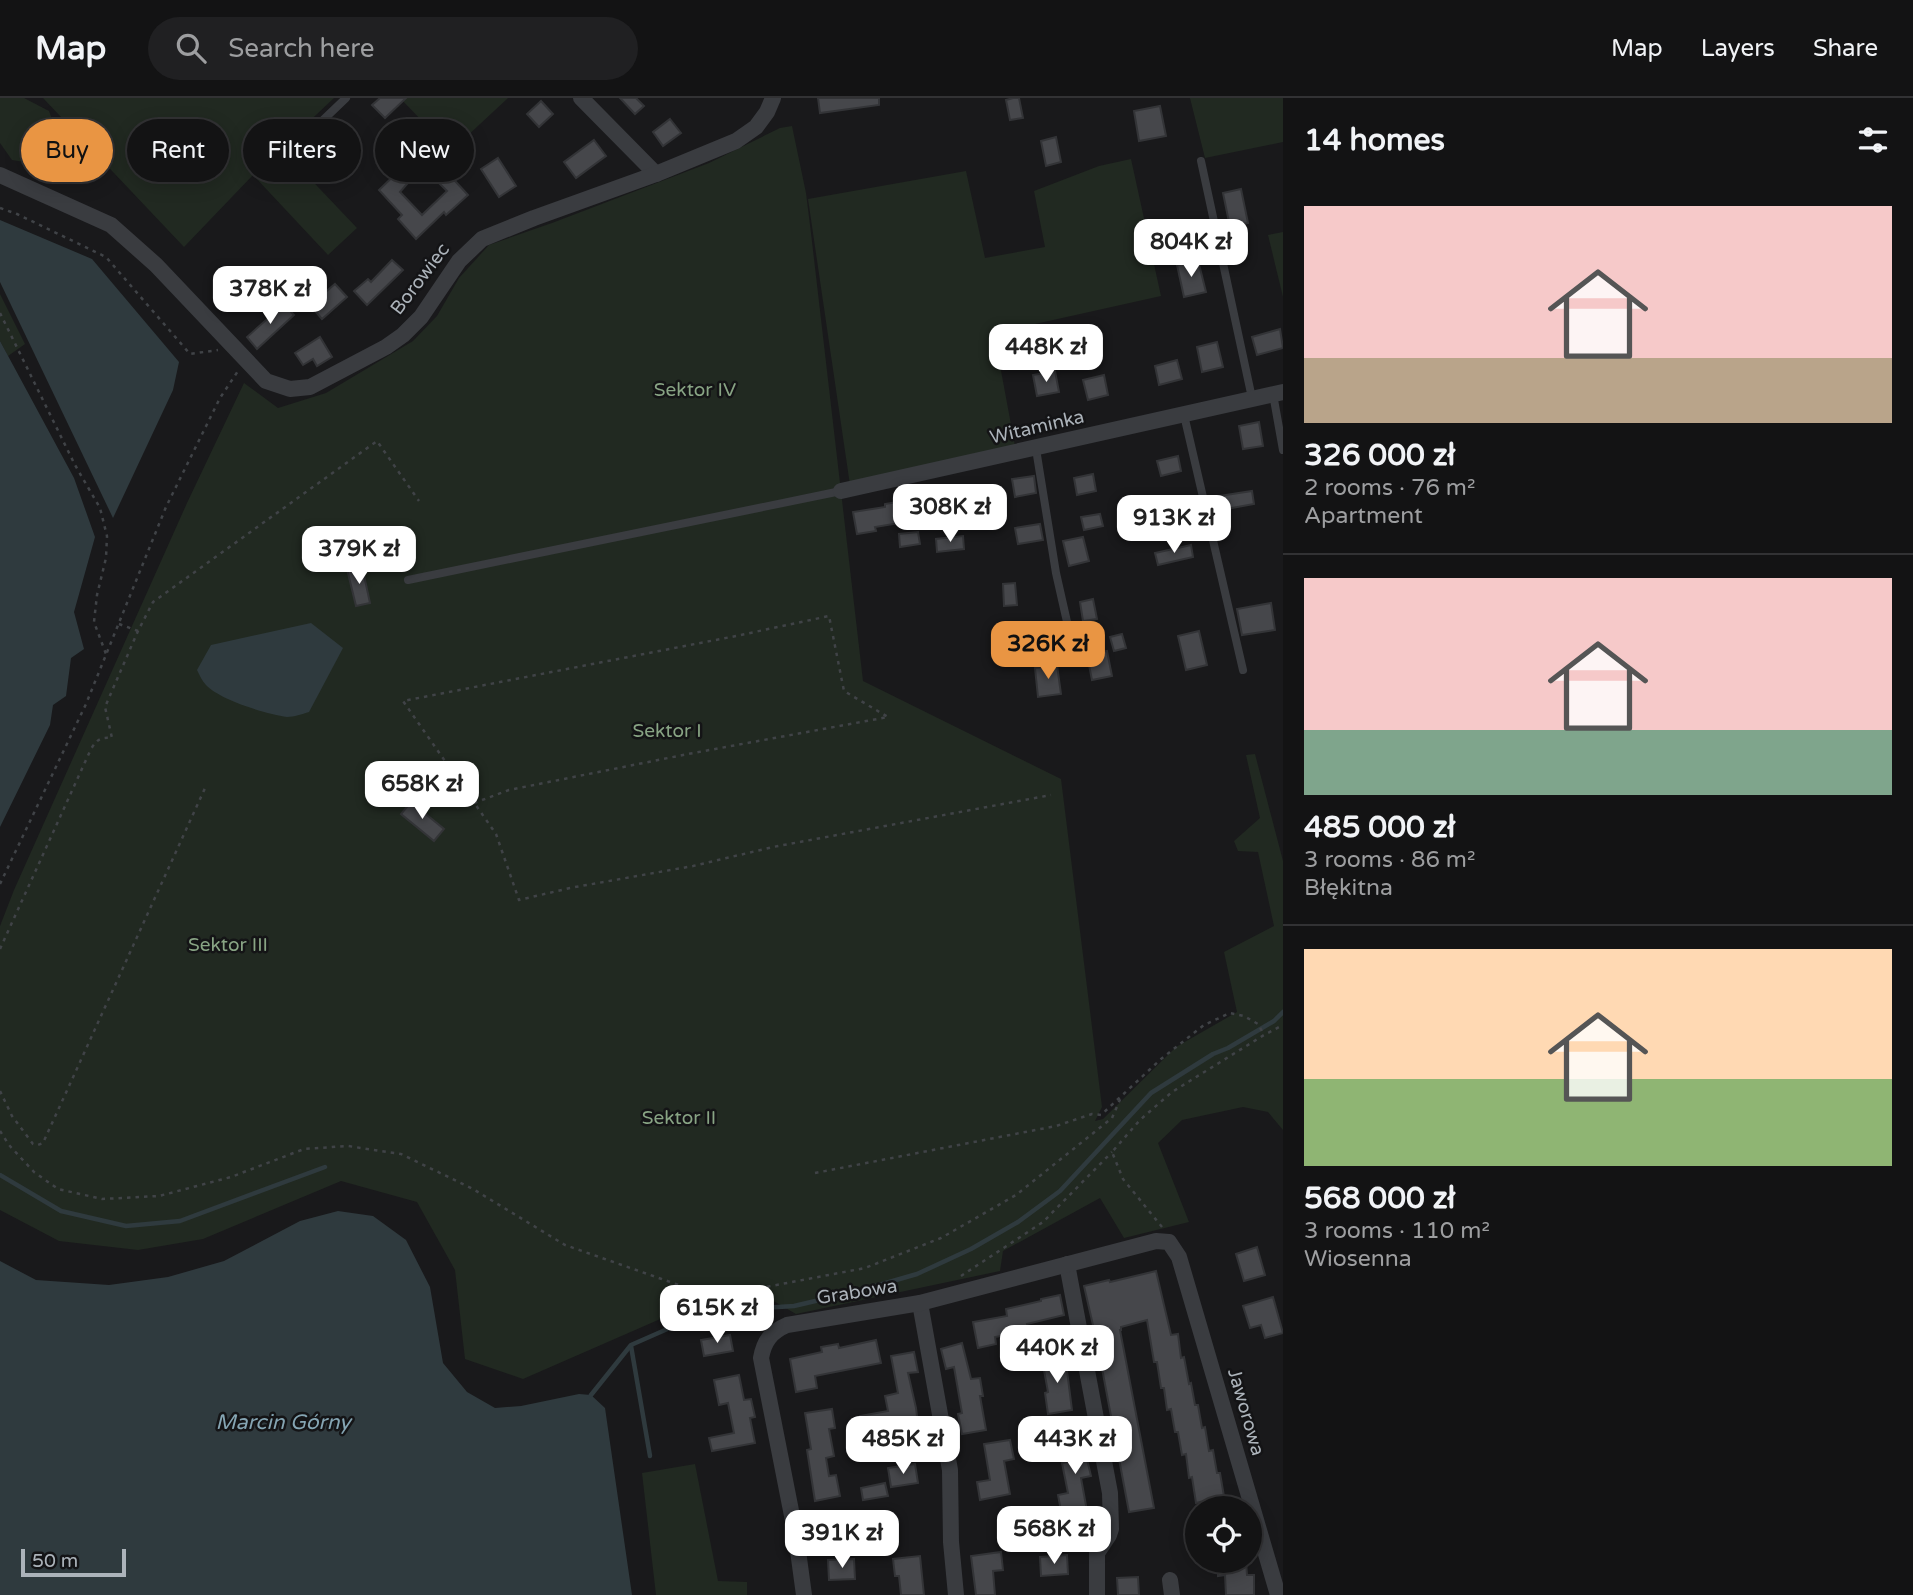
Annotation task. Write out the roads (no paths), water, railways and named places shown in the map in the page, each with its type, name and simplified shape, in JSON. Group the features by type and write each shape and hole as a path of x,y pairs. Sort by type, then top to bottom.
{"street":[{"path":"581,98 656,174"},
{"name":"Borowiec","path":"0,175 111,225 156,265 266,382 296,389 316,385 386,347 408,331 426,311 459,261 482,239 656,174 741,138 762,119 773,98"},
{"name":"Witaminka","path":"841,491 1278,393"},
{"name":"Grabowa","path":"804,1595 796,1536 761,1358 763,1347 776,1330 786,1325 920,1303 1156,1241 1169,1242"},
{"name":"Jaworowa","path":"1169,1242 1180,1257 1278,1595"},
{"path":"1067,1264 1110,1493 1111,1530 1097,1553 1097,1595"},
{"path":"920,1303 950,1470 951,1542 956,1595"}],"lane":[{"path":"324,119 346,98"},
{"path":"1201,161 1252,398"},
{"path":"1278,393 1283,450"},
{"path":"1184,415 1243,670"},
{"path":"1036,449 1056,573 1072,644"},
{"path":"408,580 841,491"}],"water":[{"path":"0,220 92,259 179,362 173,390 113,518 0,282"},
{"path":"0,341 74,478 95,537 74,612 84,649 71,658 66,696 53,705 50,725 0,827"},
{"path":"311,623 343,648 309,712 287,717 244,706 213,691 203,682 197,670 211,645"},
{"name":"Marcin Górny","path":"338,1211 373,1216 406,1240 430,1287 443,1363 467,1392 495,1408 521,1406 579,1394 591,1395 605,1408 632,1595 0,1595 0,1261 36,1280 109,1285 168,1277 224,1261 300,1221"}],"waterway":[{"path":"591,1395 631,1345 681,1323 732,1310 794,1306 858,1291 917,1274 971,1249 1018,1222 1060,1191 1151,1093 1213,1054 1274,1021 1283,1012"},
{"path":"0,1175 61,1211 126,1226 180,1221 325,1167"},
{"path":"631,1346 650,1456"}],"park label":[{"name":"Sektor IV","path":"695,390"},
{"name":"Sektor I","path":"667,731"},
{"name":"Sektor III","path":"228,945"},
{"name":"Sektor II","path":"679,1118"}]}
